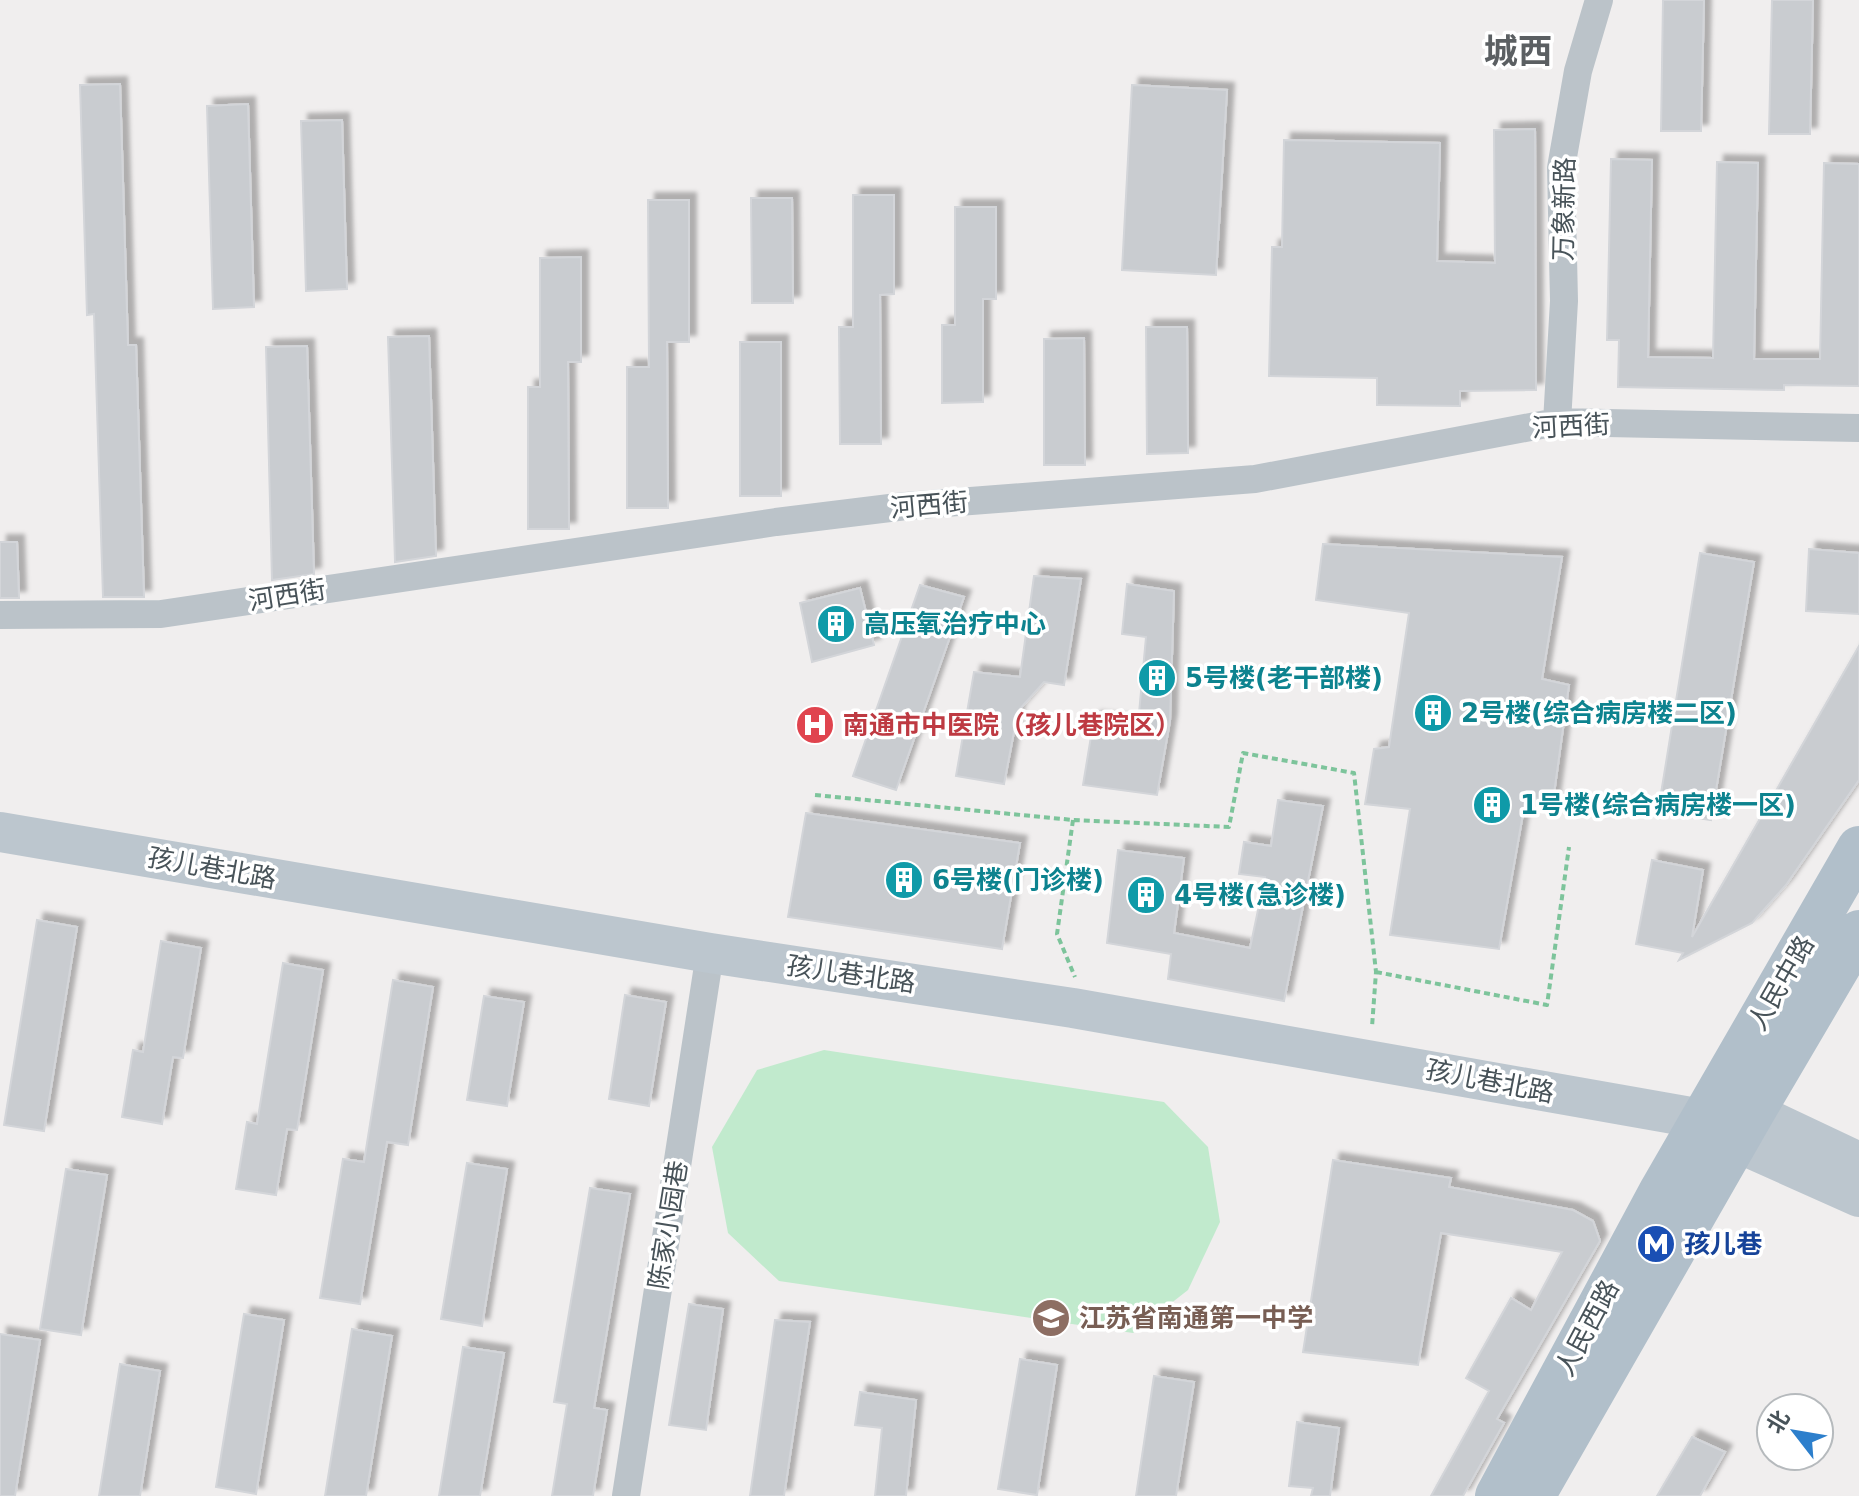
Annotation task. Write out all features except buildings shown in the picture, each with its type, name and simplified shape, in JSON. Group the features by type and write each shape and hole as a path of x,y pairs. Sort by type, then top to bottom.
{"main road":[{"name":"孩儿巷北路","path":"0,832 710,953 1073,1008 1730,1124"},
{"name":"人民中路","path":"1730,1124 1859,848"},
{"name":"人民中路","path":"1730,1124 1859,932"},
{"path":"1730,1124 1859,1162"},
{"path":"1730,1124 1859,1197"},
{"name":"人民西路","path":"1497,1496 1730,1124"},
{"name":"人民西路","path":"1533,1496 1730,1124"}],"street":[{"name":"万象新路","path":"1557,422 1564,301 1561,168 1578,71 1599,0"},
{"name":"河西街","path":"0,615 161,614 744,526 877,509 1255,479 1557,422 1859,428"},
{"name":"陈家小园巷","path":"626,1496 710,953"}],"path":[{"path":"815,795 1073,820 1229,827 1243,753 1354,773 1376,972 1369,1058"},
{"path":"1073,820 1057,934 1076,979 1073,1008"},
{"path":"1376,972 1547,1005 1569,847"}],"green space":[{"path":"824,1050 1164,1102 1208,1147 1220,1222 1188,1290 1133,1333 779,1281 728,1233 712,1147 757,1070"}],"place":[{"name":"高压氧治疗中心","path":"836,624"},
{"name":"5号楼(老干部楼)","path":"1157,678"},
{"name":"2号楼(综合病房楼二区)","path":"1433,713"},
{"name":"南通市中医院（孩儿巷院区）","path":"815,725"},
{"name":"1号楼(综合病房楼一区)","path":"1492,805"},
{"name":"6号楼(门诊楼)","path":"904,880"},
{"name":"4号楼(急诊楼)","path":"1146,895"},
{"name":"孩儿巷","path":"1656,1244"},
{"name":"江苏省南通第一中学","path":"1051,1318"}],"district":[{"name":"城西","path":"1518,51"}]}
